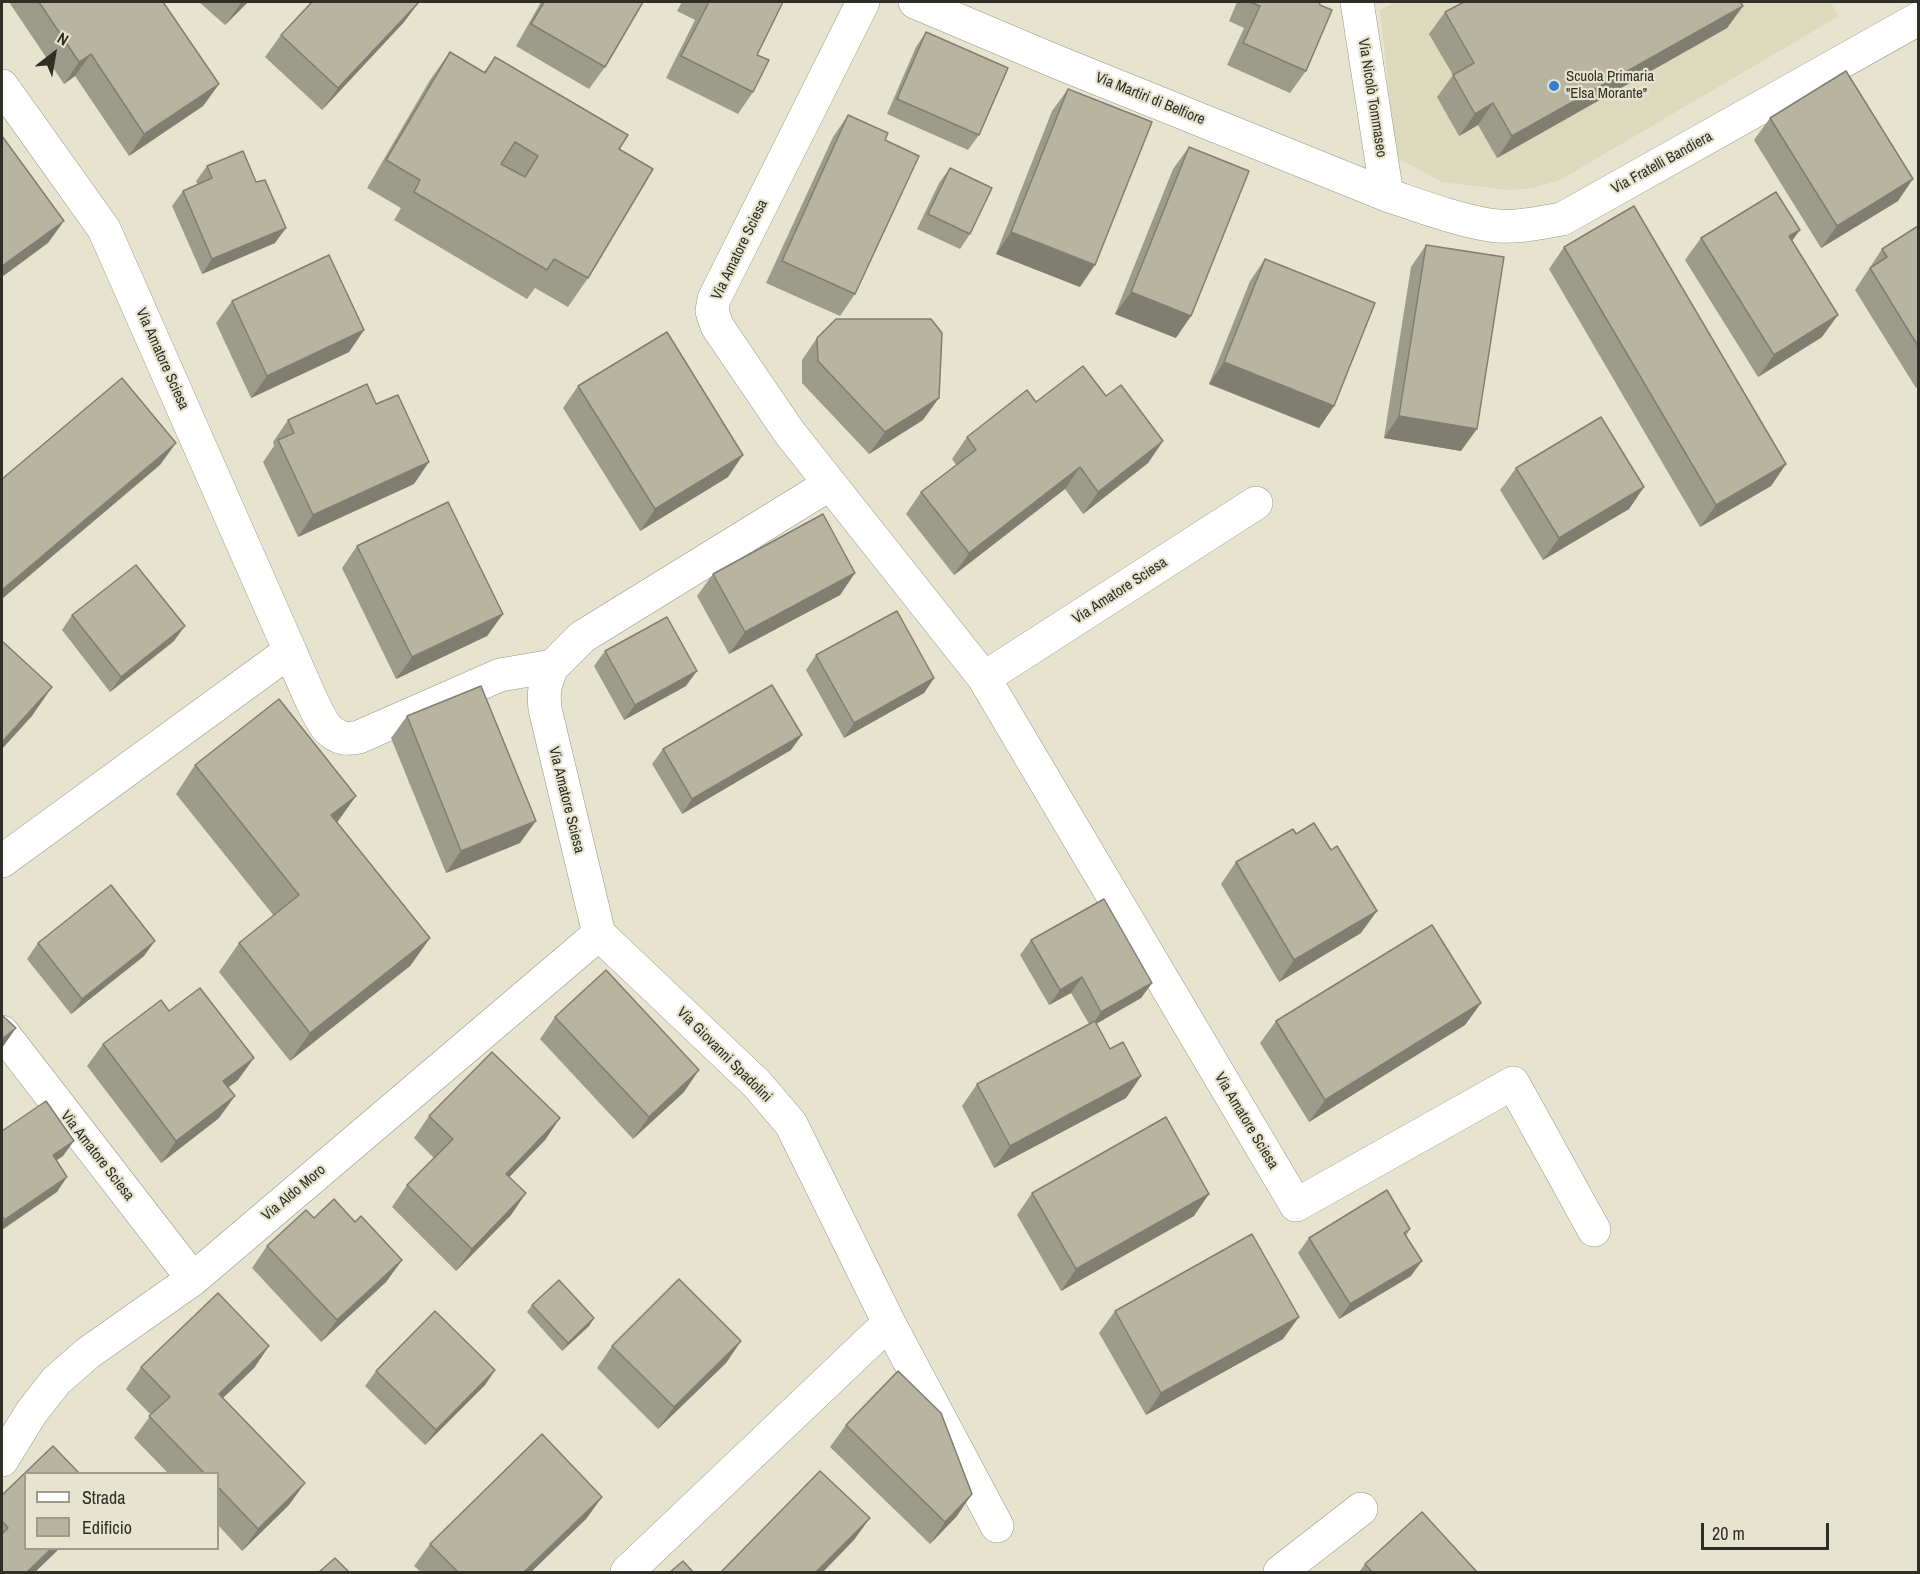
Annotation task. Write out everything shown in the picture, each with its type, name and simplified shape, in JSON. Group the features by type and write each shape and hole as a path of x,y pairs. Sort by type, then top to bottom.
{"street":[{"name":"Via Amatore Sciesa","path":"863,2 714,299 712,311 717,326 789,432 984,678 1296,1205 1513,1083 1594,1230"},
{"name":"Via Martiri di Belfiore","path":"915,2 1387,195"},
{"name":"Via Nicolò Tommaseo","path":"1358,2 1387,195"},
{"path":"1918,2 1918,9"},
{"name":"Via Fratelli Bandiera","path":"1387,195 1438,212 1490,225 1526,226 1562,219 1918,19"},
{"name":"Via Amatore Sciesa","path":"2,86 105,229 290,651 326,727 340,737 350,739 359,737 500,675 553,666"},
{"name":"Via Amatore Sciesa","path":"598,934 544,709 543,695 546,680 553,666 582,637 830,483"},
{"name":"Via Amatore Sciesa","path":"984,678 1256,503"},
{"path":"2,861 290,651"},
{"name":"Via Aldo Moro","path":"2,1460 31,1413 56,1381 88,1353 193,1279 598,934"},
{"name":"Via Giovanni Spadolini","path":"598,934 757,1084 791,1124 889,1323 997,1526"},
{"name":"Via Amatore Sciesa","path":"2,1032 193,1279"},
{"path":"627,1572 889,1323"},
{"path":"1280,1572 1361,1509"}],"shaded area":[{"name":"Scuola Primaria \"Elsa Morante\"","path":"1394,2 1830,2 1839,16 1560,180 1533,188 1508,190 1442,182 1396,157 1380,11"}],"building":[{"path":"39,2 163,2 219,84 144,134 91,54 79,62"},
{"path":"312,2 419,2 338,88 281,35"},
{"path":"544,2 643,2 605,67 531,24"},
{"path":"709,2 783,2 757,55 769,60 753,92 681,56"},
{"path":"1249,2 1319,2 1320,5 1332,10 1306,71 1243,43 1260,6"},
{"path":"1464,2 1740,2 1743,6 1512,136 1493,103 1475,114 1453,75 1474,63 1445,12"},
{"path":"926,32 1008,68 979,135 897,99"},
{"path":"450,52 485,73 495,57 628,135 619,149 653,169 588,278 554,259 547,270 414,192 420,180 386,160","holes":["515,142 538,156 525,177 501,164"]},
{"path":"1846,71 1913,179 1837,226 1770,118"},
{"path":"1068,89 1152,122 1095,265 1011,232"},
{"path":"848,115 888,133 885,140 919,156 855,294 782,261"},
{"path":"2,136 64,221 2,266"},
{"path":"1189,147 1249,171 1191,316 1131,292"},
{"path":"243,151 256,182 265,180 286,228 212,259 183,191 212,178 207,166"},
{"path":"950,168 992,188 970,234 928,214"},
{"path":"1776,192 1800,230 1789,236 1838,315 1774,355 1701,238"},
{"path":"1634,206 1786,464 1716,505 1564,247"},
{"path":"1918,226 1918,346 1870,268 1887,257 1882,249"},
{"path":"1426,245 1504,257 1477,429 1399,416"},
{"path":"329,255 364,330 267,376 232,301"},
{"path":"1265,259 1375,303 1334,406 1224,362"},
{"path":"836,319 931,319 942,333 939,398 885,432 818,361 817,338"},
{"path":"667,332 743,455 655,509 578,386"},
{"path":"1083,366 1106,396 1121,385 1163,441 1098,492 1080,467 969,553 921,492 976,450 967,437 1027,390 1036,402"},
{"path":"122,378 176,443 2,590 2,479"},
{"path":"367,384 376,404 398,395 429,462 313,515 278,440 294,433 288,420"},
{"path":"1601,417 1644,487 1559,538 1516,468"},
{"path":"448,502 503,614 412,657 357,546"},
{"path":"823,514 855,573 745,632 713,574"},
{"path":"136,565 185,626 121,677 72,615"},
{"path":"897,611 934,678 854,723 816,655"},
{"path":"667,617 697,671 635,705 605,651"},
{"path":"2,641 52,687 2,742"},
{"path":"772,685 802,735 692,799 663,749"},
{"path":"481,686 536,821 461,851 407,716"},
{"path":"279,699 356,796 331,815 430,938 310,1033 239,943 299,895 195,765"},
{"path":"1314,823 1331,850 1337,846 1377,911 1294,960 1236,862 1293,829 1296,834"},
{"path":"111,885 155,941 82,999 38,943"},
{"path":"1104,899 1152,983 1101,1012 1082,977 1060,990 1031,940"},
{"path":"1432,925 1481,1003 1325,1100 1276,1021"},
{"path":"606,970 699,1070 649,1117 555,1017"},
{"path":"200,988 254,1058 223,1081 235,1096 176,1141 103,1044 161,1000 169,1011"},
{"path":"2,1015 16,1028 2,1039"},
{"path":"1095,1021 1110,1049 1123,1042 1141,1076 1010,1146 977,1084"},
{"path":"492,1052 560,1118 506,1174 526,1193 472,1249 407,1185 453,1139 429,1116"},
{"path":"46,1101 74,1141 53,1155 67,1177 4,1220 2,1215 2,1131"},
{"path":"1166,1117 1209,1194 1076,1269 1032,1193"},
{"path":"1387,1190 1410,1229 1404,1233 1422,1261 1350,1304 1309,1238"},
{"path":"334,1199 355,1222 361,1216 402,1260 337,1320 267,1246 306,1210 314,1218"},
{"path":"1252,1234 1299,1317 1161,1393 1115,1311"},
{"path":"679,1279 741,1341 674,1407 612,1346"},
{"path":"559,1280 594,1318 568,1343 532,1305"},
{"path":"218,1293 269,1346 219,1394 305,1483 258,1529 219,1488 219,1472 203,1472 149,1416 170,1397 141,1367"},
{"path":"435,1311 495,1370 436,1430 376,1371"},
{"path":"898,1371 941,1413 972,1494 945,1522 846,1425"},
{"path":"542,1434 602,1497 524,1572 458,1572 430,1544"},
{"path":"53,1446 78,1472 26,1472"},
{"path":"820,1471 870,1518 816,1572 721,1572"},
{"path":"24,1474 24,1550 50,1550 27,1572 2,1572 2,1534 8,1528 2,1521 2,1495"},
{"path":"1422,1512 1477,1572 1372,1572 1365,1564"},
{"path":"335,1558 349,1572 319,1572"},
{"path":"683,1561 693,1572 670,1572"}],"place":[{"name":"Scuola Primaria \"Elsa Morante\"","path":"1554,86"}]}
